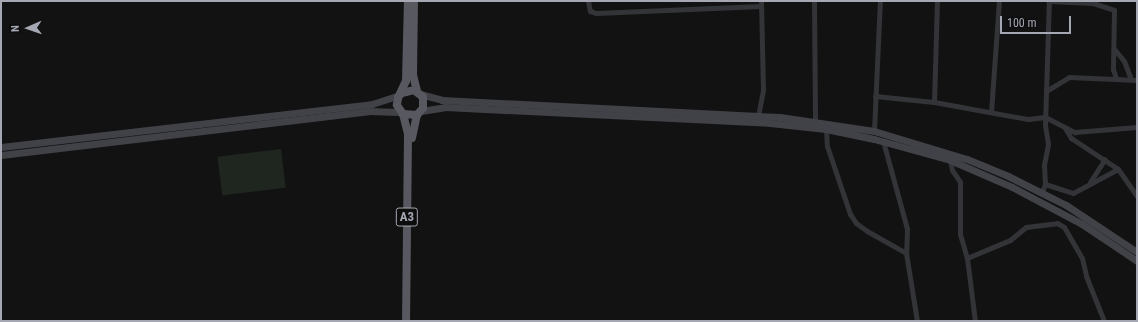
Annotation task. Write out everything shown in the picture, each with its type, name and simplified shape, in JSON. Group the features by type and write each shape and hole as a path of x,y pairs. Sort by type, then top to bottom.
{"highway":[{"name":"A3","path":"406,321 408,139 407,121 397,105 408,68 408,1"},
{"name":"A3","path":"412,321 412,133 424,104 413,75 414,1"},
{"path":"401,94 410,89 419,92"},
{"path":"402,113 419,113"}],"main road":[{"path":"419,92 442,100 758,116 815,125 826,129 883,141 950,160 1033,198 1104,238 1137,261"},
{"path":"1,147 372,104 401,94"},
{"path":"419,113 446,108 815,125 874,131 967,159 1042,192 1137,252"},
{"path":"1,155 368,111 402,113"}],"street":[{"path":"588,1 590,10 596,13 758,3 763,90 758,116"},
{"path":"814,1 815,125"},
{"path":"874,131 880,1"},
{"path":"934,102 937,1"},
{"path":"991,112 999,1"},
{"path":"1042,192 1045,184 1044,165 1048,144 1045,117 1049,1 1093,2 1114,10 1115,50 1113,69 1116,78"},
{"path":"1115,50 1124,61 1134,79"},
{"path":"1046,91 1069,77 1134,79"},
{"path":"875,96 934,102 1028,119 1045,117 1064,128 1075,132 1137,127"},
{"path":"1064,128 1071,138 1118,169 1137,196"},
{"path":"826,129 827,146 850,214 856,223 867,231 906,252"},
{"path":"883,141 907,229 906,252 917,321"},
{"path":"1088,184 1105,159"},
{"path":"950,160 952,170 960,182 960,234 967,258 976,321"},
{"path":"1045,184 1067,193 1078,191 1088,184 1118,169"},
{"path":"967,258 1010,240 1026,227 1057,223 1064,227 1082,258 1086,276 1104,321"}],"shaded area":[{"path":"281,149 286,188 222,196 217,157"}]}
